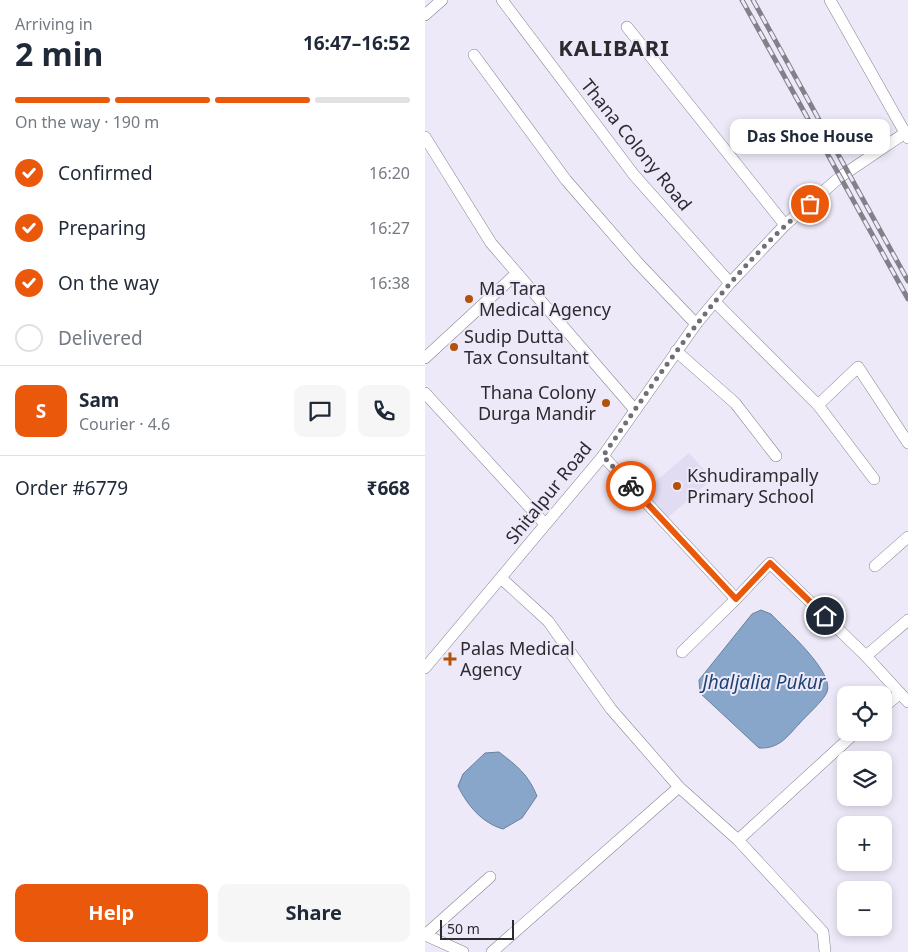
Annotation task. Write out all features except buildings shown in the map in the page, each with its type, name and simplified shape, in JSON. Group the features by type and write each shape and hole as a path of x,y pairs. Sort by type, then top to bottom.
{"street":[{"path":"425,15 442,0"},
{"name":"Thana Colony Road","path":"502,0 634,175 730,283"},
{"path":"830,0 907,134"},
{"path":"627,27 785,225"},
{"path":"474,55 566,180 638,263 696,324"},
{"name":"Shitalpur Road","path":"425,668 603,456 676,351 730,283 785,225 840,177 907,134"},
{"path":"425,137 491,243 635,410"},
{"path":"425,358 516,274"},
{"path":"715,302 818,405 874,479"},
{"path":"676,351 735,403 776,456"},
{"path":"818,405 858,367 908,443"},
{"path":"425,393 545,524"},
{"path":"603,456 736,599"},
{"path":"875,566 908,537"},
{"path":"682,652 770,563 866,656 908,702"},
{"path":"502,578 548,621 611,709 679,787 738,840 823,932 825,952"},
{"path":"866,656 908,620"},
{"path":"892,700 899,693"},
{"path":"738,840 846,741"},
{"path":"492,952 679,787"},
{"path":"463,952 425,935 490,877"}],"shaded area":[{"name":"Kshudirampally Primary School","path":"689,453 712,479 665,520 642,493"}],"water":[{"name":"Jhaljalia Pukur","path":"761,610 771,614 807,651 823,673 827,683 827,692 822,699 786,738 766,748 759,748 700,693 699,680 752,614"},
{"path":"499,752 521,771 530,782 537,796 522,818 503,829 482,818 466,800 458,786 463,774 485,753"}],"railway":[{"path":"742,0 908,299"},
{"path":"753,0 908,281"}],"way so far":[{"path":"631,486 603,456 696,324 730,283 785,225 810,204"}],"place":[{"name":"Das Shoe House","path":"810,204"},
{"name":"Ma Tara Medical Agency","path":"469,299"},
{"name":"Sudip Dutta Tax Consultant","path":"454,347"},
{"name":"Thana Colony Durga Mandir","path":"606,403"},
{"name":"Kshudirampally Primary School","path":"677,486"},
{"name":"Palas Medical Agency","path":"450,659"}],"district":[{"name":"KALIBARI","path":"614,48"}],"route":[{"path":"631,486 736,599 770,563 825,616"}]}
